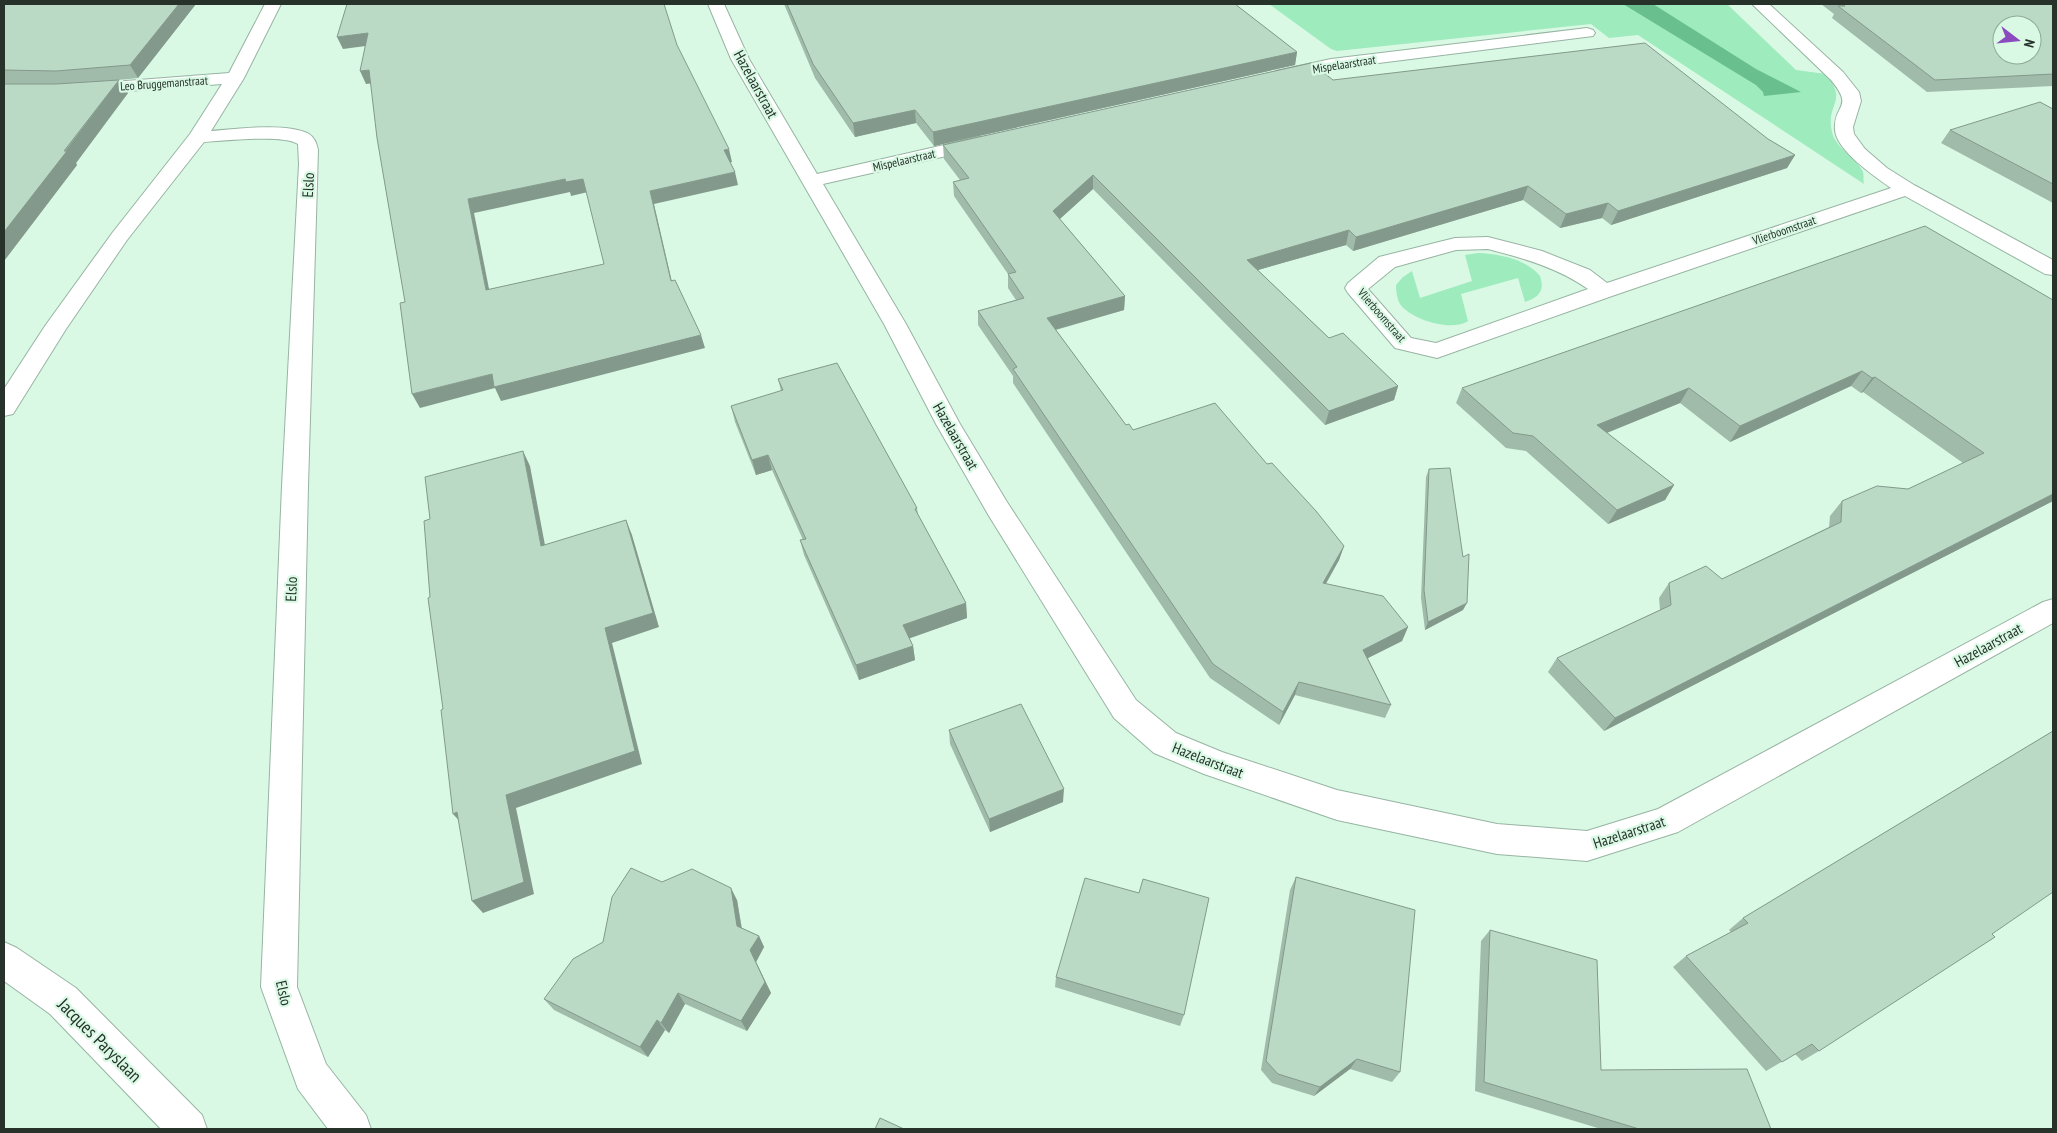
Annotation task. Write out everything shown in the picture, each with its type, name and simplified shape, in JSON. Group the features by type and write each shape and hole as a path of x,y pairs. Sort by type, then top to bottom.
{"main road":[{"path":"4,408 56,326 120,236 198,137 235,78 273,4"},
{"name":"Hazelaarstraat","path":"716,4 740,59 896,324 948,424 998,509 1125,709 1165,743 1215,764 1337,805 1497,839 1587,846 1666,821 2053,610"},
{"path":"1760,4 1837,76 1850,92 1852,101 1844,127 1845,134 1858,153 1880,172 1907,189 2053,269"},
{"name":"Mispelaarstraat","path":"1264,80 1331,64 1587,33"},
{"name":"Leo Bruggemanstraat","path":"74,90 235,78"},
{"name":"Elslo","path":"198,137 287,134 303,137 308,145 309,174 294,523 279,987 311,1076 352,1129"},
{"name":"Mispelaarstraat","path":"812,181 994,140"},
{"name":"Vlierboomstraat","path":"1604,291 1582,275 1535,255 1488,243 1455,244 1387,262 1356,288 1403,343 1437,351 1604,291 1907,189"},
{"name":"Jacques Paryslaan","path":"4,960 63,1001 188,1129"}],"shaded area":[{"path":"1269,4 1727,4 1796,70 1826,74 1836,91 1831,115 1834,138 1842,149 1861,167 1864,184 1638,35 1609,38 1591,24 1337,51 1331,49"},
{"path":"1623,4 1653,4 1756,69 1801,92 1764,96 1763,92 1756,85"},
{"path":"1478,253 1504,256 1528,265 1540,276 1542,286 1540,293 1525,302 1518,278 1461,294 1468,321 1452,325 1432,323 1422,319 1405,310 1400,304 1396,285 1412,271 1420,298 1472,281 1465,255"}],"building":[{"path":"4,4 179,4 130,65 56,71 4,70"},
{"path":"347,4 664,4 677,45 729,149 724,150 735,172 650,191 671,281 675,280 701,335 494,387 492,374 412,394 400,303 405,302 377,138 369,70 360,71 368,33 337,37","holes":["565,179 566,182 583,179 604,264 486,290 468,199"]},
{"path":"787,4 1235,4 1297,52 933,132 915,110 853,123 813,64"},
{"path":"1842,4 2053,4 2053,74 1935,80 1838,6 1845,6"},
{"path":"1645,43 1768,139 1795,155 1618,211 1608,203 1566,214 1528,186 1356,237 1349,230 1247,260 1329,338 1343,333 1398,386 1329,411 1093,175 1053,211 1125,296 1047,318 1126,425 1129,424 1133,430 1215,403 1267,464 1272,463 1316,511 1344,546 1323,583 1383,596 1408,627 1363,650 1391,705 1299,682 1283,712 1213,664 1013,369 1017,367 978,311 1024,298 1008,274 1016,272 953,182 969,178 943,145 1311,63 1333,80"},
{"path":"119,80 4,232 4,84 56,84"},
{"path":"2040,102 2053,109 2053,184 1950,130"},
{"path":"1925,226 2053,300 2053,494 1615,718 1557,658 1671,605 1669,583 1706,566 1722,579 1841,522 1842,501 1877,486 1908,489 1984,453 1875,377 1872,378 1862,371 1740,426 1689,388 1597,425 1674,485 1617,510 1533,436 1513,433 1462,388"},
{"path":"837,363 917,508 915,509 966,603 903,625 913,646 856,665 800,540 806,539 768,455 752,460 731,406 783,390 778,379"},
{"path":"523,451 541,546 626,520 653,613 605,628 635,751 506,795 524,882 472,901 457,812 453,814 441,710 443,709 428,598 430,597 424,521 430,519 425,477"},
{"path":"1450,468 1463,557 1469,554 1467,603 1428,622 1424,590 1429,469"},
{"path":"1021,704 1064,789 989,819 949,730"},
{"path":"2053,731 2053,892 1992,934 1995,937 1819,1051 1812,1044 1782,1062 1686,956 1748,923 1743,918"},
{"path":"631,868 662,882 692,869 731,888 737,926 759,936 750,950 765,982 741,1021 678,993 661,1023 657,1020 640,1047 544,999 573,959 603,942 612,897"},
{"path":"1296,877 1415,910 1400,1072 1357,1059 1320,1087 1278,1074 1266,1061"},
{"path":"1085,878 1139,893 1143,879 1209,898 1184,1015 1056,977"},
{"path":"1490,930 1597,960 1601,1070 1747,1069 1771,1129 1639,1129 1484,1082"},
{"path":"880,1118 904,1129 875,1129"}]}
